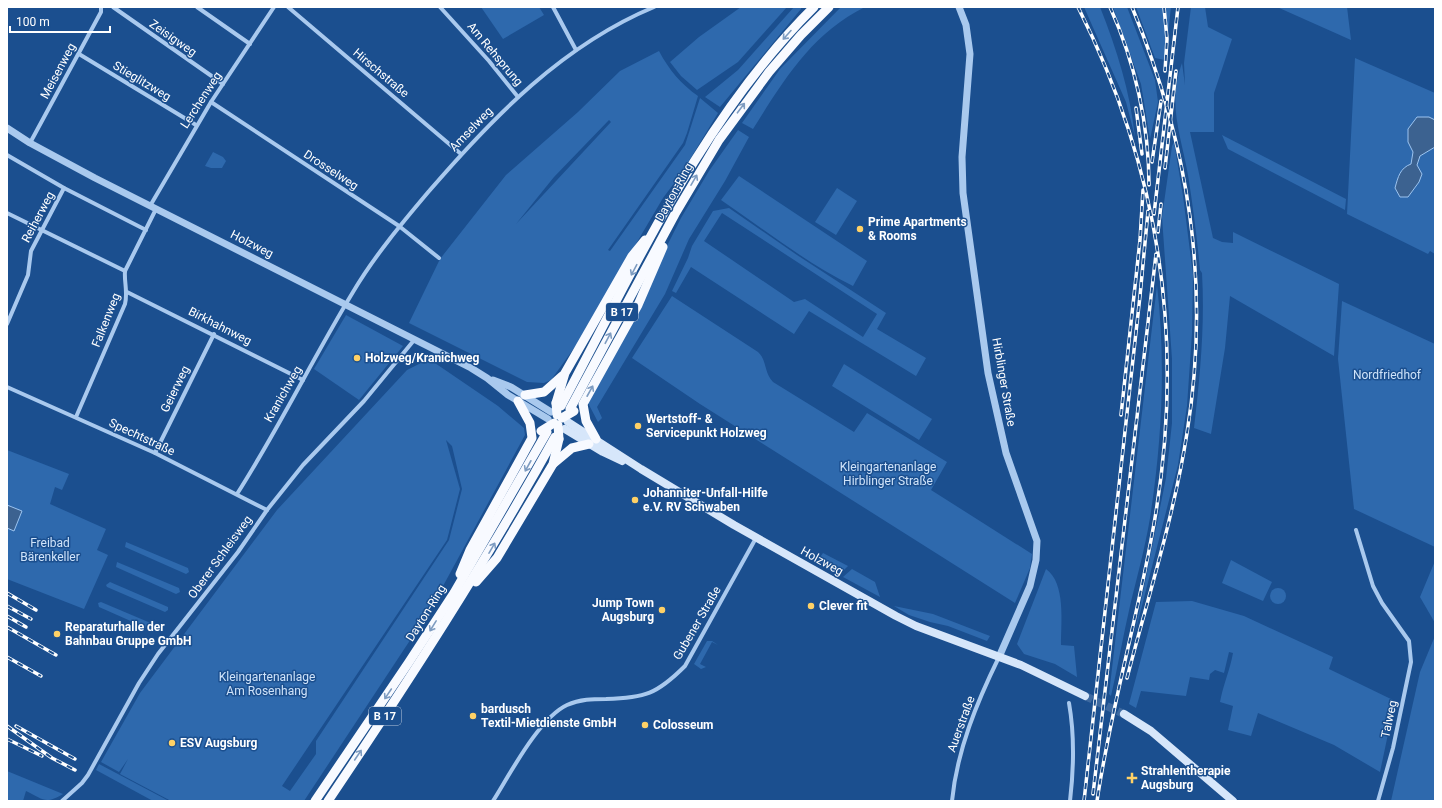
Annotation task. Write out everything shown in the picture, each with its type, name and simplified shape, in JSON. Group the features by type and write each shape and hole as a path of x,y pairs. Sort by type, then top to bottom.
{"highway":[{"name":"Dayton-Ring","path":"558,404 695,159 730,106 772,54 814,7"},
{"name":"Dayton-Ring","path":"572,410 675,214 719,140 785,54 829,7"},
{"path":"532,438 530,423 521,398 547,391 565,373 632,256 665,211"},
{"path":"454,593 470,550 532,438 544,432 572,410 583,404 638,305 675,214"},
{"path":"553,464 557,438 558,404 565,373"},
{"path":"465,593 484,574 497,558 553,464 569,450 592,441 583,404"},
{"name":"Dayton-Ring","path":"315,801 405,669 454,593 506,504 544,432"},
{"name":"Dayton-Ring","path":"328,801 465,593 557,438"}],"main road":[{"name":"Holzweg","path":"558,421 756,538 902,620 999,657"},
{"path":"999,657 1056,680 1085,696"},
{"path":"1124,714 1151,731 1233,801"}],"street":[{"name":"Meisenweg","path":"30,143 101,12 101,7"},
{"name":"Zeisigweg","path":"113,7 223,84"},
{"path":"197,7 250,44"},
{"name":"Lerchenweg","path":"153,208 196,125 274,7"},
{"name":"Hirschstraße","path":"288,7 461,154"},
{"name":"Am Rehsprung","path":"440,7 489,61 518,97"},
{"path":"553,7 576,50"},
{"name":"Amselweg","path":"346,304 376,257 399,226 461,154 492,121 518,97 576,50 619,23 654,7"},
{"name":"Hirblinger Straße","path":"959,7 966,25 970,54 962,157 963,193 988,373 1006,453 1037,541 1036,560 1030,586 999,657"},
{"name":"Stieglitzweg","path":"79,54 196,125"},
{"name":"Drosselweg","path":"211,102 399,226 439,258"},
{"name":"Holzweg","path":"7,128 30,143 153,208 415,339 487,378 558,421"},
{"path":"7,155 64,188 146,230"},
{"name":"Reiherweg","path":"7,324 28,275 31,251 64,188"},
{"path":"7,214 125,271 146,230 153,208"},
{"name":"Falkenweg","path":"76,417 125,304 128,292 124,279 125,271"},
{"name":"Birkhahnweg","path":"128,292 303,380"},
{"name":"Kranichweg","path":"237,494 346,304"},
{"name":"Geierweg","path":"155,453 214,334"},
{"name":"Oberer Schleisweg","path":"62,801 84,781 95,764 139,683 154,660 238,552 267,510 303,465 364,401 415,339"},
{"name":"Spechtstraße","path":"7,386 155,453 267,510"},
{"name":"Talweg","path":"1356,530 1373,586 1382,603 1409,641 1411,662 1393,748 1378,801"},
{"name":"Gubener Straße","path":"492,801 543,724 560,709 580,701 630,699 645,696 675,676 685,666 692,655 756,538"},
{"name":"Auerstraße","path":"952,801 956,773 964,742 999,657"},
{"path":"1069,703 1073,728 1074,764 1070,801"}],"green space":[{"path":"481,7 539,7 544,15 503,39"},
{"path":"741,7 787,7 738,62 697,90 681,76 670,62 699,37"},
{"path":"794,7 801,7 801,9 720,107 705,97 738,70"},
{"path":"841,7 865,7 846,18 829,31 800,60 776,93 753,129 742,123 780,69"},
{"path":"1084,7 1100,7 1122,71 1130,103 1135,137 1126,102"},
{"path":"1113,7 1127,7 1155,80 1158,102 1150,139 1141,84"},
{"path":"1136,7 1171,7 1165,60 1155,58"},
{"path":"1191,7 1205,7 1208,27 1232,39 1214,93 1214,132 1190,132 1213,238 1222,242 1233,243 1233,232 1339,284 1334,356 1230,296 1225,348 1211,434 1194,428 1202,332 1202,273 1200,270 1188,175 1175,106 1178,78 1182,63 1185,85 1184,63"},
{"path":"1277,7 1347,7 1351,40"},
{"path":"659,51 676,76 686,87 698,96 683,143 608,250 610,251 685,145 700,98 718,113 681,174 663,198 577,344 551,380 544,383 527,382 409,323 440,259 506,175 578,112 620,71","holes":["609,120 611,122 516,224 554,177"]},
{"path":"1355,58 1435,93 1435,254 1430,251 1428,254 1347,214"},
{"path":"738,130 749,137 725,181 689,239 665,294 597,407 602,418 598,422 588,403 681,218 709,171"},
{"path":"1222,135 1346,199 1345,210 1228,149"},
{"path":"1174,142 1183,196 1193,275 1192,333 1187,406 1178,465 1134,637 1166,478 1172,423 1172,359 1162,217 1172,146"},
{"path":"213,152 223,157 226,161 222,168 211,168 205,166"},
{"path":"739,176 867,261 853,286 802,256 721,200"},
{"path":"837,188 857,201 836,235 815,222"},
{"path":"729,208 797,255 886,313 877,329 926,358 916,376 809,311 794,334 691,267 676,293 672,291 688,258 692,246 713,211","holes":["722,213 877,314 863,337 805,299 794,302 704,241"]},
{"path":"1157,285 1160,314 1162,373 1160,431 1154,489 1148,529 1127,617 1111,696 1109,694"},
{"name":"Kleingartenanlage Hirblinger Straße","path":"672,296 758,352 763,359 768,375 773,382 854,432 867,413 947,462 931,490 1032,554 1030,568 1015,603 700,404 632,358"},
{"name":"Nordfriedhof","path":"1342,301 1435,344 1435,547 1354,509 1338,359"},
{"name":"Holzweg/Kranichweg","path":"346,315 403,346 359,400 314,369"},
{"name":"Kleingartenanlage Am Rosenhang","path":"429,359 498,406 524,428 525,435 430,610 304,801 171,801 120,774 128,759 119,772 101,762 140,693 277,510 407,370","holes":["446,440 452,446 462,489 449,540 316,741 316,754 290,791 282,786 447,540 460,489"]},
{"path":"844,364 932,419 919,440 832,386"},
{"name":"Freibad Bärenkeller","path":"7,450 69,474 62,490 55,487 50,504 106,529 97,550 108,555 84,609 7,579"},
{"path":"126,542 188,568 189,572 186,574 125,547"},
{"path":"823,553 848,566 839,575 816,563"},
{"path":"1231,560 1272,582 1263,601 1222,583"},
{"path":"1435,561 1435,623 1420,597"},
{"path":"117,562 179,588 180,592 176,594 116,567"},
{"path":"852,569 875,582 880,597 843,577"},
{"path":"1046,569 1052,575 1060,593 1062,615 1061,645 1074,646 1077,677 1055,664 1024,654 1017,644"},
{"path":"110,582 168,607 168,610 165,612 107,587 106,585"},
{"path":"1278,588 1284,590 1286,596 1284,602 1278,604 1272,602 1270,596 1272,590"},
{"path":"1192,601 1244,616 1333,657 1329,669 1395,701 1380,772 1334,745 1258,713 1251,736 1228,730 1233,706 1220,702 1233,653 1229,652 1224,673 1215,670 1210,674 1209,680 1190,677 1186,696 1141,691 1136,708 1129,704 1156,602"},
{"path":"101,602 153,624 155,628 151,630 99,607 98,603"},
{"path":"894,606 933,614 990,636 987,641 948,626 909,615"},
{"path":"1435,636 1435,801 1391,801 1420,672"},
{"path":"707,641 712,641 718,645 712,642 700,664 706,667 701,669 694,664"},
{"path":"99,764 169,801 153,801 96,770"},
{"path":"7,771 63,794 52,799 44,800 26,791 23,801 7,801"}],"shaded area":[{"path":"1417,117 1429,117 1435,120 1435,147 1420,156 1417,165 1422,174 1419,182 1408,197 1400,197 1395,188 1402,170 1411,164 1413,152 1408,142 1408,129"},
{"path":"7,505 22,511 14,531 7,528"}],"tunnel":[{"path":"1085,696 1124,714"}],"railway":[{"path":"1078,7 1107,71 1130,136 1148,201 1160,268 1166,335 1167,402 1162,471 1145,573 1102,768 1097,801"},
{"path":"1110,7 1127,50 1139,94 1146,140 1149,185"},
{"path":"1127,678 1168,526 1182,464 1194,378 1197,323 1195,270 1190,216 1181,163 1168,111 1152,59 1132,7"},
{"path":"1164,7 1167,39 1165,71"},
{"path":"1154,214 1178,7"},
{"path":"1165,168 1176,71"},
{"path":"1152,162 1161,101"},
{"path":"1136,108 1142,154"},
{"path":"1121,415 1140,240 1143,190"},
{"path":"1158,232 1161,204"},
{"path":"1084,801 1140,296 1148,211"},
{"path":"1093,794 1156,254"},
{"path":"7,593 36,610"},
{"path":"7,606 31,619"},
{"path":"7,616 26,627"},
{"path":"7,627 56,655"},
{"path":"7,657 41,676"},
{"path":"7,726 52,758 75,770"},
{"path":"16,726 75,759"},
{"path":"7,739 42,756"}],"place":[{"name":"Prime Apartments & Rooms","path":"860,229"},
{"name":"Holzweg/Kranichweg","path":"357,358"},
{"name":"Wertstoff- & Servicepunkt Holzweg","path":"638,426"},
{"name":"Johanniter-Unfall-Hilfe e.V. RV Schwaben","path":"635,500"},
{"name":"Clever fit","path":"811,606"},
{"name":"Jump Town Augsburg","path":"662,610"},
{"name":"Reparaturhalle der Bahnbau Gruppe GmbH","path":"57,634"},
{"name":"bardusch Textil-Mietdienste GmbH","path":"473,716"},
{"name":"Colosseum","path":"645,725"},
{"name":"ESV Augsburg","path":"172,743"},
{"name":"Strahlentherapie Augsburg","path":"1132,778"}]}
